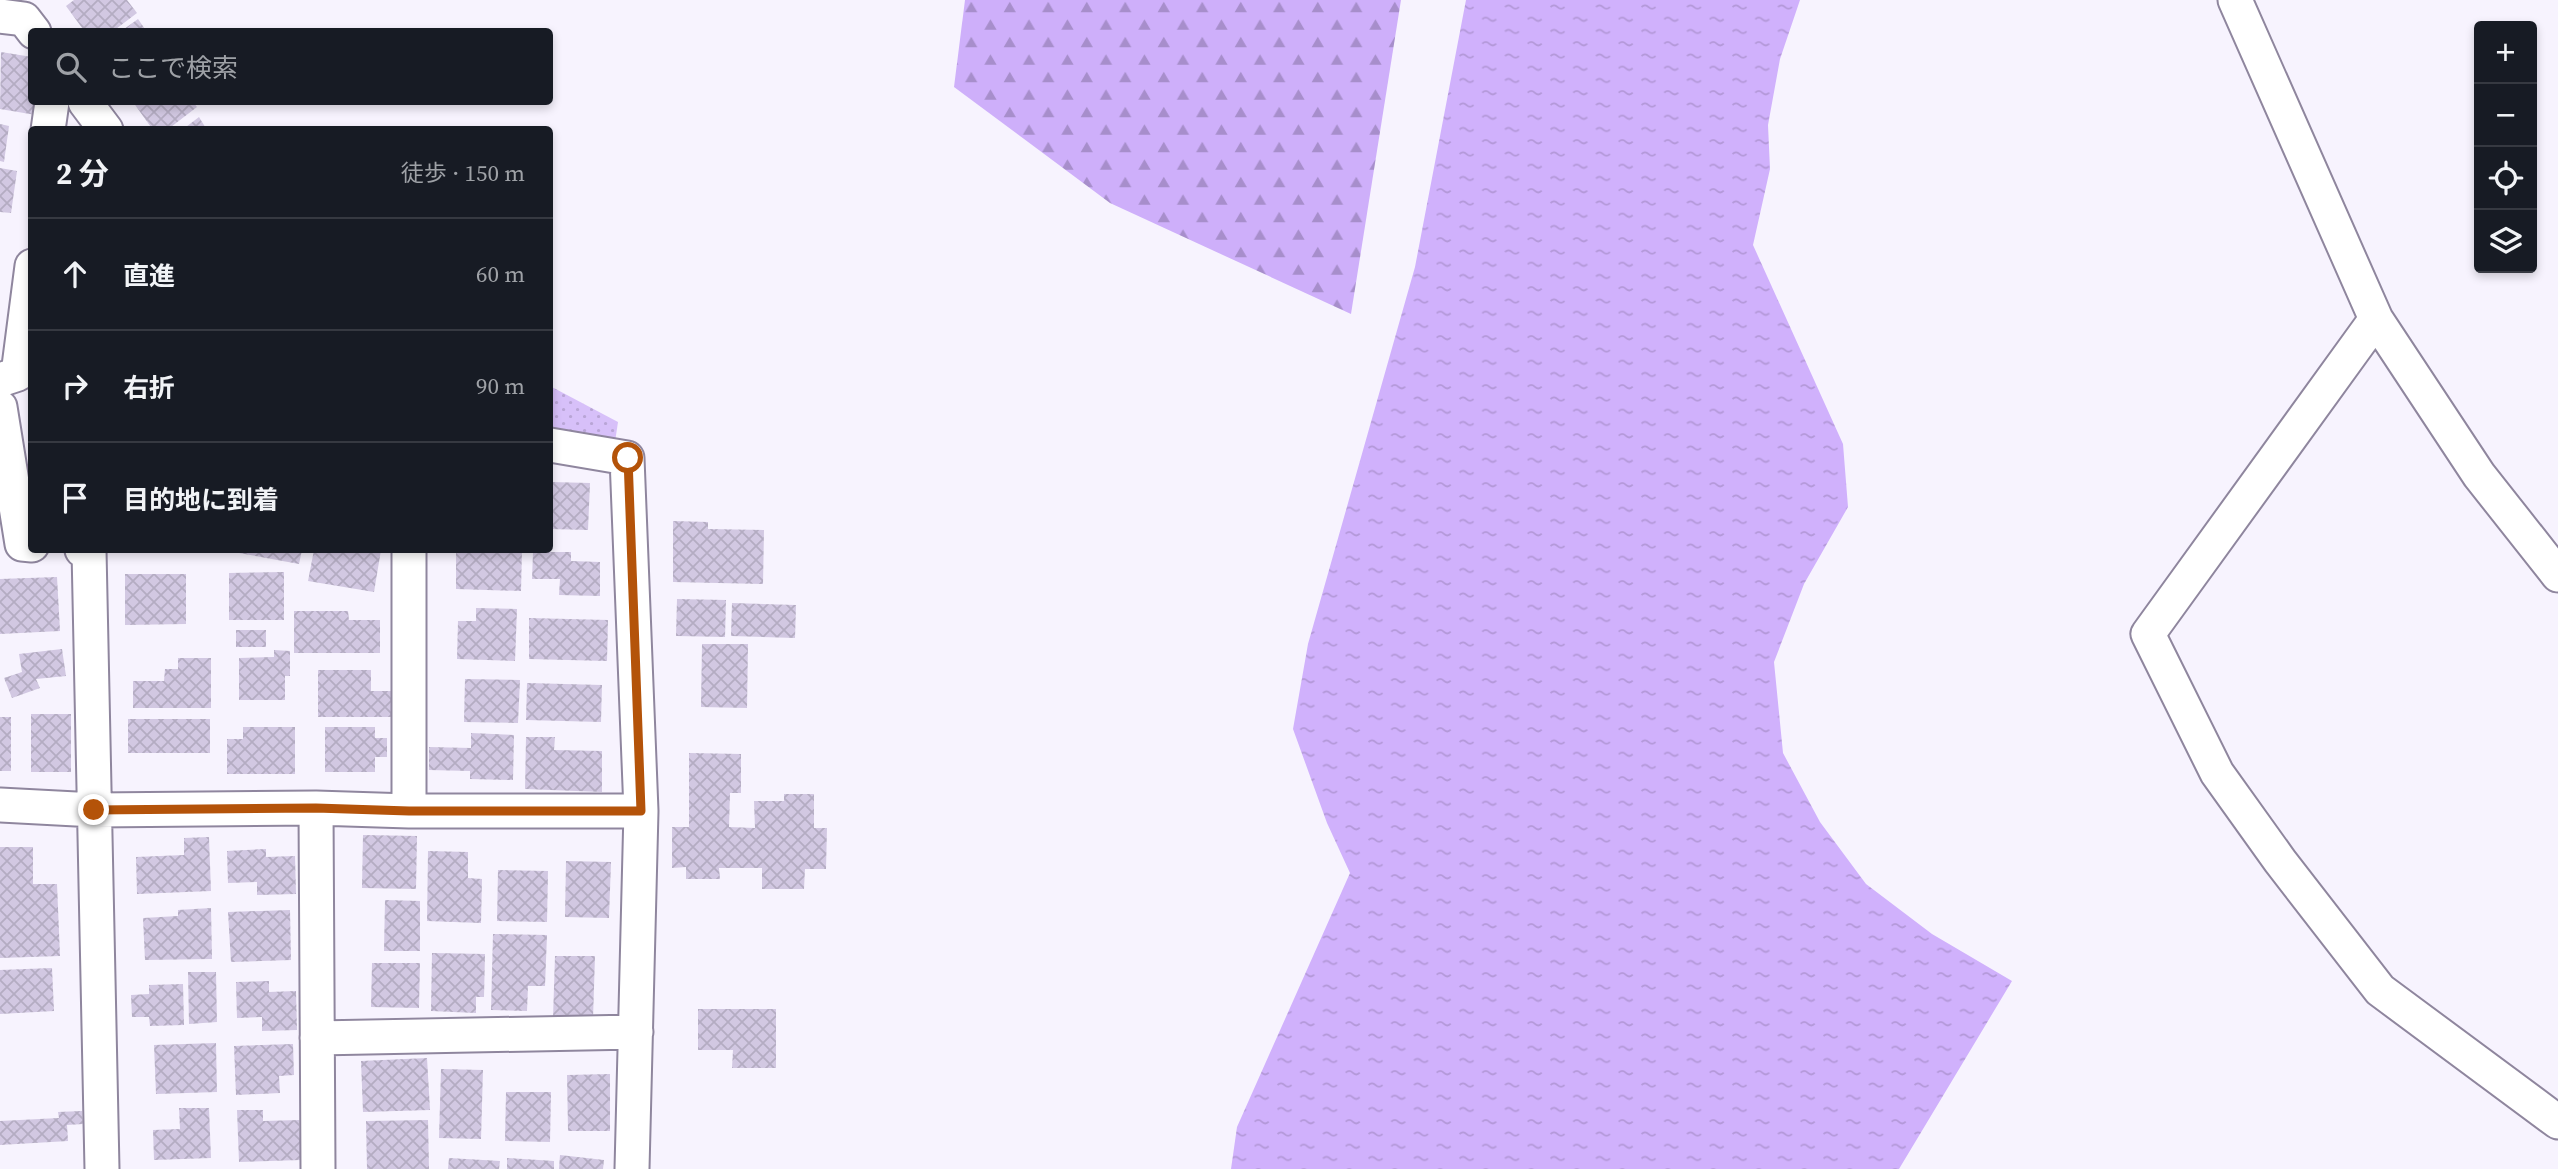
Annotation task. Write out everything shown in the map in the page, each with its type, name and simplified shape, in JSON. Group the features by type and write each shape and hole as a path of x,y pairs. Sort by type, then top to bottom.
{"street":[{"path":"2235,0 2376,318 2479,475 2558,575"},
{"path":"0,16 24,19 31,28"},
{"path":"48,126 51,105"},
{"path":"87,105 103,126"},
{"path":"17,377 28,296"},
{"path":"2376,318 2148,634 2217,773 2280,861 2380,990 2558,1122"},
{"path":"0,407 22,544 28,545"},
{"path":"553,446 628,458 641,811 632,1169"},
{"path":"89,553 102,1169"},
{"path":"409,553 409,811"},
{"path":"0,805 94,810 316,808 409,811 641,811"},
{"path":"316,808 318,1169"},
{"path":"317,1038 636,1032"}],"shaded area":[{"path":"553,388 618,422 615,442 553,432"}],"green space":[{"path":"965,0 1401,0 1351,314 1110,203 954,87"}],"water":[{"path":"1466,0 1800,0 1780,59 1768,125 1770,169 1753,245 1843,444 1848,507 1804,584 1774,662 1783,753 1820,822 1866,884 1932,934 2012,981 1899,1169 1231,1169 1237,1127 1350,873 1327,823 1293,729 1308,644 1415,267"}],"building":[{"path":"74,0 127,0 137,13 117,28 82,28 66,6"},
{"path":"138,19 144,28 126,28"},
{"path":"1,52 28,56 28,105 38,105 36,115 0,109"},
{"path":"135,105 197,107 172,126 150,126"},
{"path":"199,117 205,126 187,126"},
{"path":"0,124 9,126 4,162 0,161"},
{"path":"0,168 17,171 11,213 0,212"},
{"path":"553,482 590,483 588,530 553,529"},
{"path":"673,521 708,522 708,529 764,530 763,584 673,582"},
{"path":"571,552 571,561 600,562 600,596 559,595 560,579 532,579 533,553"},
{"path":"239,553 301,553 299,564"},
{"path":"313,553 380,553 374,592 308,581"},
{"path":"456,553 522,553 521,591 456,589"},
{"path":"284,572 284,620 229,620 229,573"},
{"path":"125,574 186,574 186,624 125,625"},
{"path":"57,577 60,631 0,634 0,579"},
{"path":"677,599 726,600 725,637 676,636"},
{"path":"732,603 796,605 795,638 731,636"},
{"path":"476,608 517,609 515,661 457,659 458,621 476,621"},
{"path":"294,611 348,611 349,620 380,620 380,653 294,653"},
{"path":"529,618 608,620 607,661 529,659"},
{"path":"236,630 266,630 266,647 236,647"},
{"path":"702,644 748,644 747,708 701,707"},
{"path":"62,649 66,676 36,679 40,688 12,698 4,678 22,672 19,654"},
{"path":"274,650 290,651 290,676 285,676 285,700 239,700 239,658 274,657"},
{"path":"178,658 211,658 211,708 133,708 133,681 164,681 165,669 178,669"},
{"path":"318,670 371,670 371,691 391,691 391,717 318,717"},
{"path":"465,679 520,680 518,723 464,722"},
{"path":"527,683 602,685 601,722 526,720"},
{"path":"31,714 71,714 71,772 31,772"},
{"path":"0,717 11,717 11,771 0,771"},
{"path":"128,719 210,719 210,753 128,753"},
{"path":"243,727 295,727 295,774 227,774 227,739 243,739"},
{"path":"325,727 375,727 375,738 387,738 387,757 375,757 375,772 325,772"},
{"path":"471,733 514,735 513,780 470,779 470,771 429,770 429,747 471,748"},
{"path":"526,737 555,737 554,750 602,751 602,792 525,789"},
{"path":"689,753 741,754 741,793 730,793 729,827 755,828 754,801 784,801 784,794 814,794 814,828 827,828 826,869 805,869 804,889 762,889 762,868 719,868 720,879 686,879 686,867 672,868 672,827 689,827"},
{"path":"363,835 417,836 416,889 362,888"},
{"path":"209,837 211,891 137,894 136,857 184,855 184,838"},
{"path":"0,847 33,847 33,884 57,884 60,956 0,958"},
{"path":"266,849 266,857 295,856 296,894 257,895 257,882 228,883 227,851"},
{"path":"428,851 468,852 468,878 482,879 481,923 427,921"},
{"path":"566,861 611,862 609,918 565,917"},
{"path":"498,870 548,871 547,922 497,921"},
{"path":"385,900 420,901 420,951 384,951"},
{"path":"211,908 212,959 145,960 143,918 178,916 178,910"},
{"path":"290,910 291,960 231,962 228,912"},
{"path":"493,934 547,935 545,986 528,986 527,1011 491,1010"},
{"path":"432,953 485,954 484,997 476,997 476,1013 431,1011"},
{"path":"555,956 595,956 593,1019 553,1018"},
{"path":"372,963 420,963 419,1008 371,1007"},
{"path":"52,968 54,1011 0,1014 0,970"},
{"path":"188,972 216,972 217,1022 189,1024"},
{"path":"269,981 269,992 296,991 297,1030 262,1031 262,1017 237,1018 236,982"},
{"path":"183,984 184,1025 150,1026 149,1017 132,1017 131,995 149,994 149,985"},
{"path":"698,1009 776,1009 776,1068 732,1068 733,1050 698,1050"},
{"path":"216,1043 217,1092 156,1094 154,1045"},
{"path":"293,1044 294,1075 279,1076 280,1093 236,1095 234,1046"},
{"path":"427,1058 430,1110 363,1112 361,1061"},
{"path":"441,1069 483,1070 481,1139 439,1138"},
{"path":"610,1074 610,1131 568,1131 567,1075"},
{"path":"506,1092 551,1092 550,1142 505,1141"},
{"path":"179,1108 209,1108 211,1158 154,1160 153,1130 180,1129"},
{"path":"237,1110 263,1110 263,1121 299,1120 301,1160 239,1162"},
{"path":"82,1111 83,1124 67,1125 68,1141 0,1145 0,1121 59,1118 58,1112"},
{"path":"428,1120 429,1169 367,1169 366,1121"},
{"path":"560,1155 604,1160 603,1169 559,1169"},
{"path":"449,1158 500,1161 499,1169 448,1169"},
{"path":"507,1158 554,1161 554,1169 507,1169"}],"route":[{"path":"94,810 316,808 409,811 641,811 628,458"}]}
